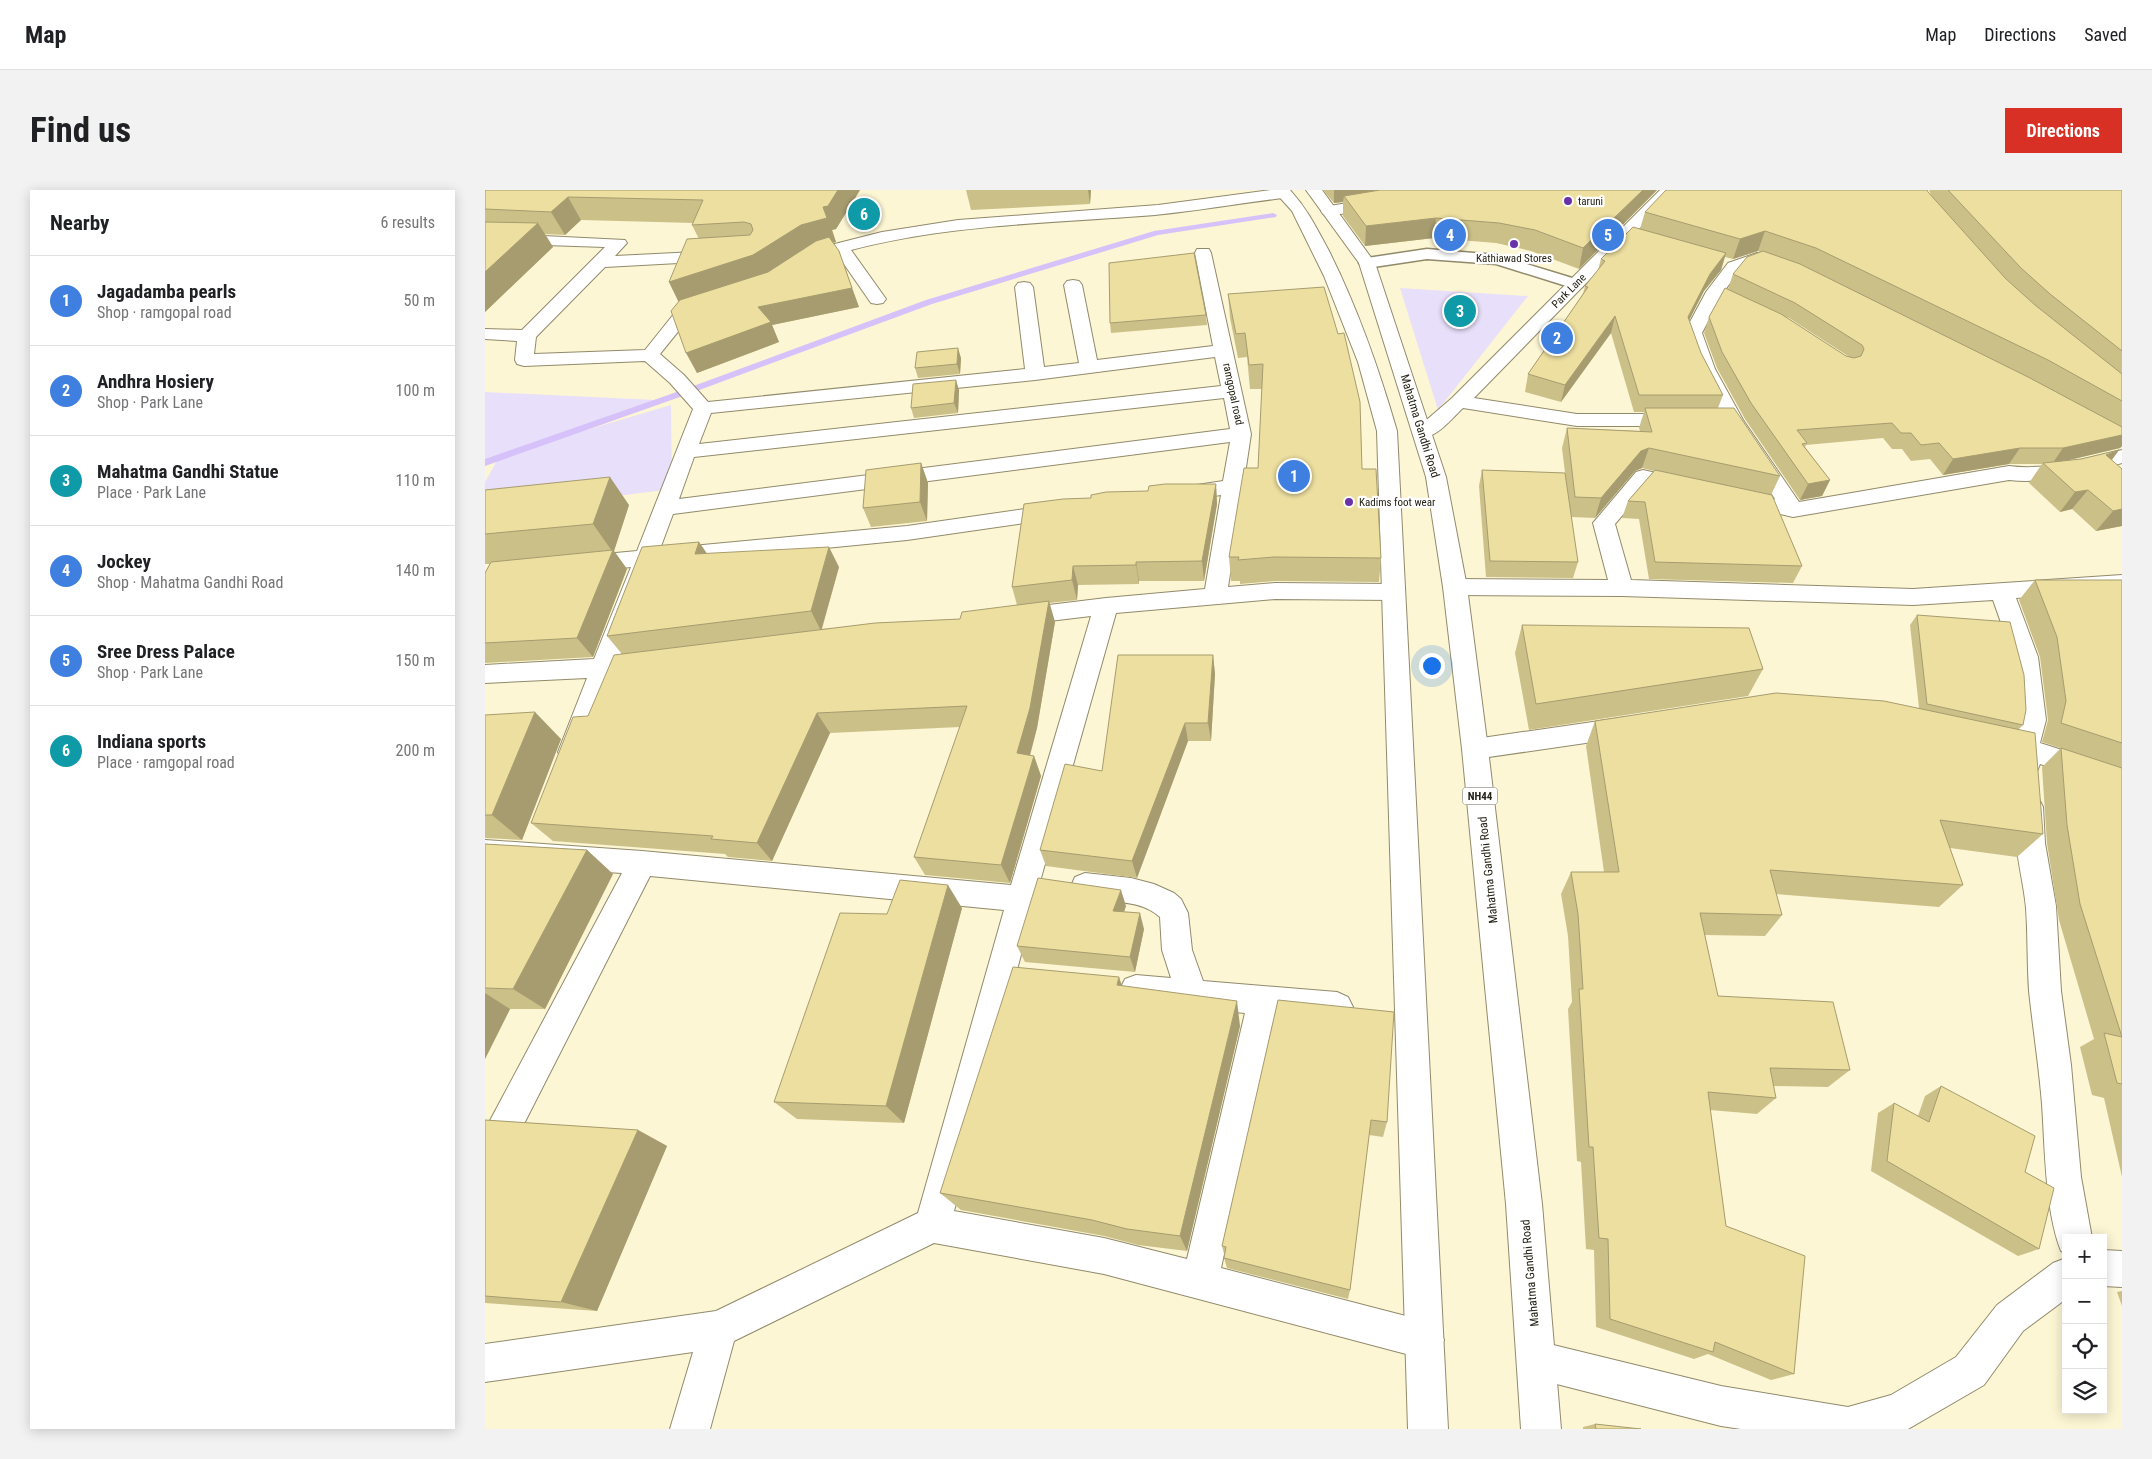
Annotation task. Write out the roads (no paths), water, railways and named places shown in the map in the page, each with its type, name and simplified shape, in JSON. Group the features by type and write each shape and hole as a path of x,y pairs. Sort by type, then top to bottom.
{"main road":[{"name":"Park Lane","path":"1423,433 1459,402 1669,190"},
{"path":"794,270 817,254 882,237 958,225 1158,210 1282,191 1299,209 1333,276 1367,362 1387,431 1393,592 1385,1012 1425,1340 1428,1429"},
{"path":"1322,200 1394,200"},
{"name":"Mahatma Gandhi Road","path":"1322,200 1367,263 1437,477 1455,587 1475,749 1524,1204 1541,1429"},
{"path":"1625,235 1643,240"},
{"path":"485,238 619,243 527,336 524,360 650,355 677,379 700,405"},
{"path":"841,248 877,299"},
{"name":"ramgopal road","path":"1203,252 1241,434 1215,596"},
{"path":"600,262 735,254"},
{"path":"1792,271 1757,258 1725,265 1723,296 1693,333 1706,369 1714,420 1793,510"},
{"path":"1073,285 1089,367"},
{"path":"1024,287 1035,374"},
{"path":"650,355 683,314 727,300"},
{"path":"485,334 527,336"},
{"path":"700,405 1035,374 1224,350"},
{"path":"685,452 1232,391"},
{"path":"1459,402 1577,420 1714,420"},
{"path":"564,770 646,558 700,405"},
{"path":"664,508 1241,434"},
{"path":"1757,502 1793,510 2009,473 2023,476 2100,463 2122,456"},
{"path":"1622,588 1604,523 1643,477 1703,490"},
{"path":"1154,497 1233,486"},
{"path":"561,567 907,533 1085,507"},
{"path":"1455,587 1622,588 1913,598 2122,583"},
{"path":"993,620 1106,606 1215,596 1275,592 1393,592"},
{"path":"2002,592 2026,658 2033,720 2026,749 2031,844 2041,906 2045,991 2055,1065 2064,1177 2073,1234"},
{"path":"933,1225 1015,976 1024,889 1106,606"},
{"path":"485,674 602,668 671,659"},
{"path":"1475,749 1647,724"},
{"path":"1980,739 2026,749 2122,780"},
{"path":"485,852 536,844 642,863 1024,889 1146,894 1162,901 1171,908 1176,921 1177,950 1193,994"},
{"path":"485,1165 642,863"},
{"path":"1106,986 1264,999 1385,1012"},
{"path":"1200,1282 1264,999"},
{"path":"485,1363 719,1329 933,1225 1104,1256 1425,1340"},
{"path":"2107,1268 2122,1269"},
{"path":"1537,1360 1722,1418 1848,1427 1899,1413 1969,1371 2010,1318 2062,1279"},
{"path":"690,1429 719,1329"}],"lane":[{"path":"1367,263 1427,254 1497,260 1576,284"}],"waterway":[{"path":"485,463 691,390 929,302 1157,233 1273,215"}],"place":[{"name":"taruni","path":"1568,201"},
{"name":"Indiana sports","path":"864,214"},
{"name":"Jockey","path":"1450,235"},
{"name":"Sree Dress Palace","path":"1608,235"},
{"name":"Kathiawad Stores","path":"1514,244"},
{"name":"Mahatma Gandhi Statue","path":"1460,311"},
{"name":"Andhra Hosiery","path":"1557,338"},
{"name":"Jagadamba pearls","path":"1294,476"},
{"name":"Kadims foot wear","path":"1349,502"}]}
